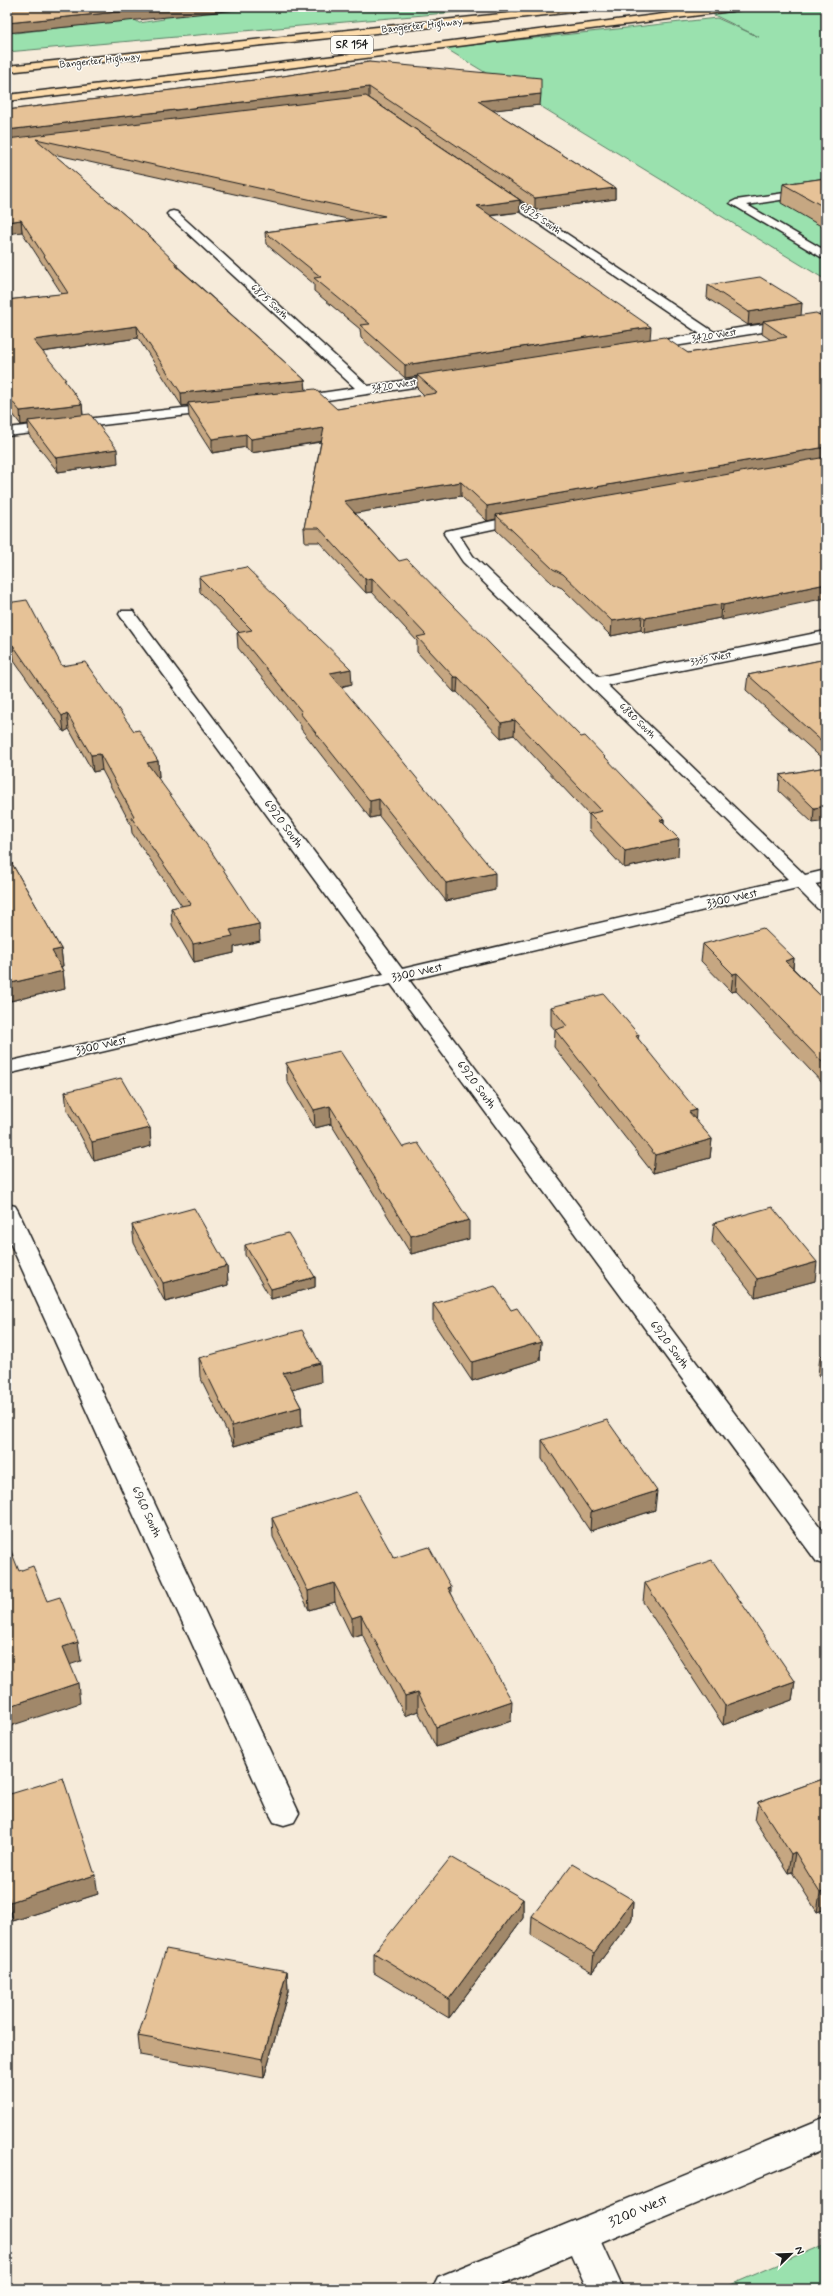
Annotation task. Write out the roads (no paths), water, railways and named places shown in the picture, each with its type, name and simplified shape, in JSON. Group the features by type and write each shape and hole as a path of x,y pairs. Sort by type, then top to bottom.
{"highway":[{"name":"Bangerter Highway","path":"7,69 593,7"},
{"name":"Bangerter Highway","path":"434,36 696,7"},
{"path":"7,98 272,67 739,7"},
{"path":"163,42 548,12"}],"street":[{"name":"6825 South","path":"486,182 711,336"},
{"path":"826,190 736,202 826,256"},
{"name":"6875 South","path":"173,214 366,391"},
{"name":"3420 West","path":"633,348 826,318"},
{"name":"3420 West","path":"284,402 460,376"},
{"path":"7,432 230,407"},
{"name":"6880 South","path":"536,516 451,534 468,559 597,682 826,906"},
{"name":"6920 South","path":"127,614 826,1555"},
{"name":"3335 West","path":"597,682 826,636"},
{"name":"3300 West","path":"7,1068 397,978 826,876"},
{"name":"6960 South","path":"7,1211 284,1813"},
{"name":"3200 West","path":"450,2289 826,2133"},
{"path":"581,2235 606,2289"}]}
